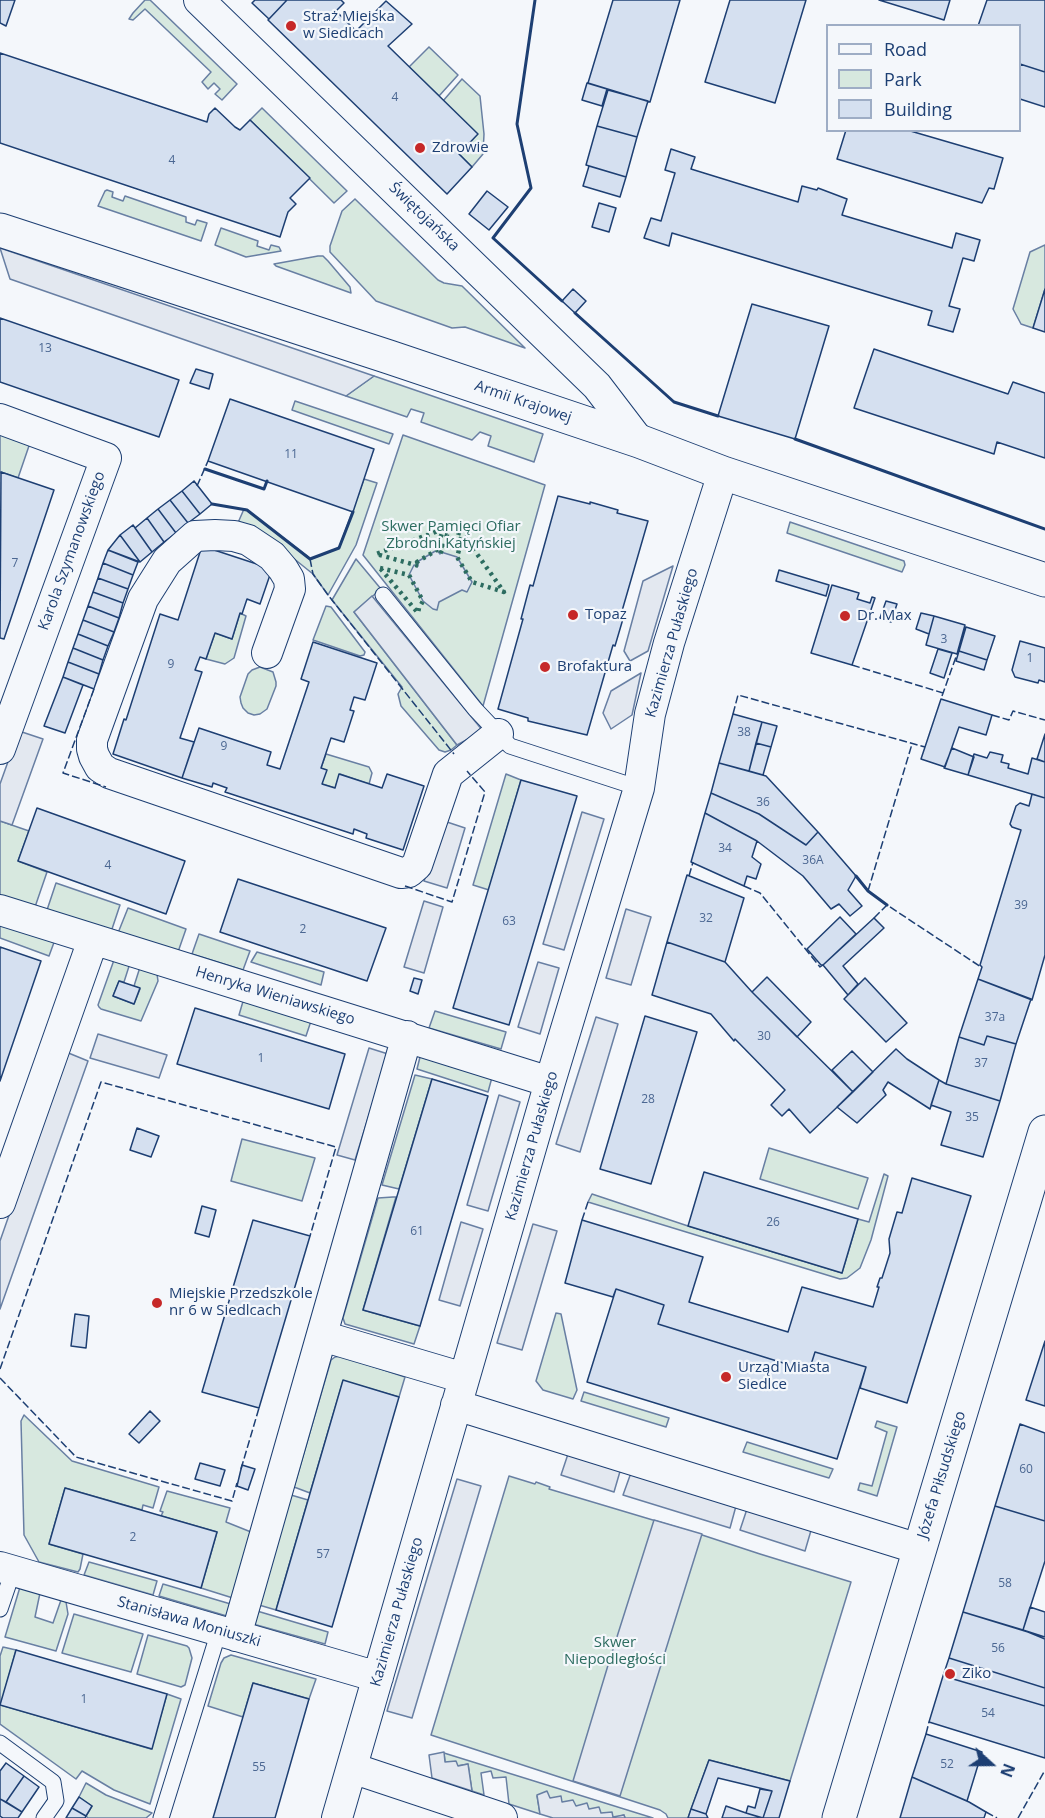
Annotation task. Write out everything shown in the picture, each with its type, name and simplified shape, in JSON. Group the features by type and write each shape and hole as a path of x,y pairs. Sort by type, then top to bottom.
{"street":[{"name":"Świętojańska","path":"200,0 597,386 639,441"},
{"name":"Armii Krajowej","path":"0,230 378,353 639,441 723,473 1045,580"},
{"name":"Karola Szymanowskiego","path":"0,419 106,458 0,749"},
{"name":"Kazimierza Pułaskiego","path":"337,1818 550,1082 639,788 650,714 669,643 723,473"},
{"path":"267,653 290,589 289,579 284,569 272,556 248,540 234,536 195,536 167,561 142,599 92,740 94,756 100,767 109,773 401,873 409,872 417,865 448,774 498,734"},
{"name":"Henryka Wieniawskiego","path":"0,910 550,1082"},
{"path":"0,1203 93,940"},
{"path":"228,1634 322,1336 407,1036"},
{"name":"Józefa Piłsudskiego","path":"839,1818 1045,1132"},
{"path":"322,1336 460,1392 919,1548"},
{"name":"Stanisława Moniuszki","path":"6,1569 378,1677"},
{"path":"352,1768 502,1818"}],"lane":[{"path":"383,595 475,710 510,746 639,788"},
{"path":"0,1609 6,1569"},
{"path":"161,1818 228,1634"},
{"path":"0,1743 53,1782 56,1801 45,1818"}],"green space":[{"path":"145,0 150,0 237,84 222,100 215,94 220,89 214,83 208,89 202,82 211,72 145,9 133,20 129,19"},
{"path":"429,47 458,75 439,96 409,67"},
{"path":"462,79 480,96 484,134 483,154 472,167 459,154 443,101"},
{"path":"262,108 347,191 334,203 250,120"},
{"path":"107,190 113,192 112,197 123,201 125,196 186,217 186,222 195,225 197,220 207,223 201,241 98,206"},
{"path":"355,199 438,280 462,286 525,348 465,327 452,328 376,301 330,252 342,211"},
{"path":"221,228 258,241 257,246 269,250 271,245 279,247 281,251 246,257 215,245"},
{"path":"1045,245 1045,289 1033,328 1021,324 1013,309 1030,252"},
{"path":"323,256 328,261 350,287 351,293 274,264"},
{"path":"374,376 543,434 534,462 488,446 491,436 480,432 472,440 421,422 424,413 411,409 407,417 346,396"},
{"path":"295,401 393,434 389,444 292,410"},
{"path":"0,431 31,440 18,478 0,473"},
{"name":"Skwer Pamięci Ofiar Zbrodni Katyńskiej","path":"403,435 545,485 483,706 363,555"},
{"path":"364,479 377,483 356,545 328,595 313,574 267,537 237,525 244,509 247,510 311,559 339,548"},
{"path":"790,522 904,561 905,565 902,572 787,533"},
{"path":"356,559 381,589 354,612 457,745 451,750 445,752 439,750 401,706 398,694 402,687 332,600"},
{"path":"326,606 331,607 365,652 364,655 360,656 313,640"},
{"path":"240,613 246,616 234,658 225,664 206,659 215,633 232,639"},
{"path":"260,667 273,672 276,686 267,709 254,715 243,708 240,697 248,674"},
{"path":"326,754 369,767 372,773 369,784 340,774 335,788 322,784 321,768"},
{"path":"506,774 521,780 489,890 473,885"},
{"path":"0,821 29,831 18,861 47,872 35,907 0,896"},
{"path":"56,883 120,905 112,929 47,910"},
{"path":"128,908 186,929 178,952 118,933"},
{"path":"0,921 56,937 49,956 0,938"},
{"path":"199,934 250,951 243,970 192,954"},
{"path":"257,952 324,972 321,985 251,962"},
{"path":"114,960 131,960 124,982 119,981 113,996 134,1004 140,989 134,986 141,964 157,974 158,981 141,1021 101,1009 98,1005"},
{"path":"244,998 312,1018 306,1036 239,1015"},
{"path":"435,1011 506,1032 501,1049 429,1028"},
{"path":"422,1049 494,1070 488,1092 417,1069"},
{"path":"415,1075 432,1079 399,1189 382,1185"},
{"path":"242,1139 315,1158 302,1201 231,1181"},
{"path":"769,1148 868,1178 858,1209 760,1179"},
{"path":"884,1174 888,1176 871,1240 860,1268 847,1278 840,1279 588,1202 592,1194 842,1273 858,1219 869,1222"},
{"path":"396,1197 363,1310 420,1326 414,1344 345,1324 343,1318 378,1198"},
{"path":"556,1313 561,1314 577,1390 573,1399 543,1390 536,1381"},
{"path":"341,1356 405,1377 399,1397 343,1381 310,1493 294,1487 331,1360"},
{"path":"584,1392 669,1418 666,1427 581,1401"},
{"path":"24,1415 72,1461 159,1487 153,1508 143,1505 142,1510 65,1488 49,1544 83,1554 78,1572 39,1562 24,1535 21,1421"},
{"path":"877,1421 897,1427 877,1496 858,1490 860,1483 872,1486 887,1432 875,1427"},
{"path":"747,1442 833,1469 829,1478 743,1452"},
{"name":"Skwer Niepodległości","path":"509,1476 535,1484 536,1482 550,1487 549,1489 851,1582 790,1781 709,1760 688,1818 668,1818 660,1810 431,1735"},
{"path":"167,1491 230,1508 226,1522 251,1532 236,1599 201,1588 217,1532 161,1516 163,1512 160,1511"},
{"path":"291,1495 308,1500 276,1610 259,1605"},
{"path":"89,1562 157,1581 153,1595 84,1575"},
{"path":"163,1584 234,1605 230,1617 159,1596"},
{"path":"20,1587 40,1593 35,1617 53,1623 61,1600 66,1602 68,1614 56,1651 5,1637"},
{"path":"257,1611 328,1632 325,1644 253,1624"},
{"path":"74,1614 143,1634 131,1672 62,1653"},
{"path":"148,1635 189,1648 192,1658 185,1685 181,1687 137,1674"},
{"path":"3,1647 16,1650 1,1705 151,1749 167,1694 181,1699 150,1804 114,1790 82,1771 76,1779 0,1724 0,1656"},
{"path":"231,1655 316,1679 309,1699 253,1683 243,1717 208,1706 221,1663 224,1658"},
{"path":"444,1753 653,1818 625,1818 624,1815 613,1818 537,1796 540,1814 509,1804 506,1777 493,1778 491,1771 481,1773 484,1795 472,1791 468,1764 457,1766 445,1762"},
{"path":"86,1783 106,1795 152,1813 146,1818 88,1818 86,1816 92,1806 79,1797"}],"shaded area":[{"path":"0,248 374,376 346,396 10,279"},
{"path":"437,550 440,554 441,552 457,557 472,582 467,592 462,590 439,602 437,610 423,601 409,575 414,565 418,566 417,562"},
{"path":"673,566 648,651 630,661 624,651 643,581"},
{"path":"372,596 483,731 457,745 354,612"},
{"path":"641,673 632,715 611,729 603,713 611,691"},
{"path":"19,731 43,739 12,825 0,821 0,784"},
{"path":"582,812 604,819 564,950 543,944"},
{"path":"444,821 465,828 447,888 424,881"},
{"path":"424,901 443,907 424,973 404,967"},
{"path":"626,909 651,917 631,985 606,978"},
{"path":"538,962 559,968 540,1034 518,1027"},
{"path":"596,1017 618,1024 580,1152 556,1144"},
{"path":"98,1034 167,1055 159,1078 90,1058"},
{"path":"369,1048 388,1054 355,1160 337,1155"},
{"path":"66,1052 88,1061 0,1309 0,1241"},
{"path":"499,1095 520,1102 488,1211 467,1205"},
{"path":"461,1222 483,1229 460,1306 439,1300"},
{"path":"533,1224 557,1231 522,1350 497,1343"},
{"path":"569,1451 621,1468 614,1492 561,1475"},
{"path":"632,1470 736,1506 730,1528 623,1495"},
{"path":"457,1479 481,1486 412,1718 387,1711"},
{"path":"748,1506 812,1527 805,1551 740,1530"},
{"path":"654,1520 702,1534 620,1796 573,1781"},
{"path":"444,1752 445,1762 456,1761 458,1766 468,1764 472,1791 432,1778 429,1755"},
{"path":"547,1791 550,1798 561,1796 562,1802 573,1800 576,1806 587,1803 589,1809 599,1807 601,1813 612,1812 613,1817 624,1815 625,1818 553,1818 540,1814 537,1795"}],"building":[{"path":"0,0 15,0 6,26 0,23"},
{"path":"255,0 287,0 269,19 252,3"},
{"path":"287,0 341,0 344,3 336,11 356,31 386,1 412,24 388,46 478,134 459,154 472,167 447,194 268,20"},
{"path":"613,0 680,0 650,102 588,83"},
{"path":"730,0 806,0 775,103 705,82"},
{"path":"879,0 950,0 944,20"},
{"path":"987,0 1045,0 1045,72 1021,64 1021,24 979,24"},
{"path":"0,53 207,122 209,114 215,108 240,130 250,120 310,178 290,198 296,204 288,212 280,237 0,143"},
{"path":"1021,64 1045,72 1045,107 1021,99"},
{"path":"587,83 607,89 602,106 582,100"},
{"path":"608,90 648,101 637,137 597,126"},
{"path":"597,126 637,137 626,177 586,165"},
{"path":"845,132 914,132 1003,158 994,189 989,188 982,203 837,159"},
{"path":"671,149 695,157 691,169 798,202 802,186 817,190 818,188 847,199 842,215 952,248 956,233 980,240 974,261 963,258 949,306 960,309 953,332 928,325 932,311 672,233 669,246 644,238 651,218 661,221 675,173 665,170"},
{"path":"589,166 626,177 620,197 583,186"},
{"path":"487,191 508,207 489,230 469,214"},
{"path":"599,203 616,208 609,232 592,227"},
{"path":"573,289 586,301 575,313 562,301"},
{"path":"1045,289 1045,332 1033,328"},
{"path":"752,304 829,326 795,439 718,416"},
{"path":"0,318 179,380 159,437 0,382"},
{"path":"874,349 1008,394 1013,382 1045,393 1045,458 997,442 994,454 854,408"},
{"path":"196,369 213,374 209,389 190,383"},
{"path":"230,399 374,449 353,512 208,461"},
{"path":"1,472 54,490 4,639 0,638"},
{"path":"194,481 212,504 200,514 182,491"},
{"path":"182,491 200,514 188,523 170,500"},
{"name":"Topaz","path":"558,496 590,504 590,502 618,510 617,513 648,521 622,611 625,612 587,735 528,721 528,718 498,709 530,585 533,586"},
{"path":"170,500 188,523 176,533 158,509"},
{"path":"158,509 176,533 164,542 147,518"},
{"path":"147,518 164,542 152,552 135,528"},
{"path":"133,525 152,552 140,562 120,535"},
{"path":"120,535 140,562 108,550"},
{"path":"202,546 272,569 260,604 247,599 232,639 215,633 206,659 200,657 195,670 202,672 180,738 194,742 182,778 113,754 160,614 178,620"},
{"path":"108,550 138,562 133,575 103,563"},
{"path":"103,563 133,575 128,589 98,578"},
{"path":"779,570 829,585 826,596 776,581"},
{"path":"98,578 128,589 123,603 93,592"},
{"name":"Dr. Max","path":"832,585 859,593 857,599 870,603 872,597 875,598 852,665 811,653"},
{"path":"93,592 123,603 119,618 88,606"},
{"path":"886,601 897,604 891,622 880,618"},
{"path":"88,606 119,618 114,632 83,620"},
{"path":"921,613 934,616 929,634 916,629"},
{"path":"934,616 965,625 957,654 926,645"},
{"path":"83,620 114,632 108,646 78,634"},
{"path":"966,627 995,636 987,660 959,651"},
{"path":"78,634 108,646 103,660 73,648"},
{"path":"1020,641 1045,648 1045,682 1039,680 1038,683 1015,677 1012,670"},
{"path":"313,642 377,663 365,700 354,697 350,710 354,711 344,742 331,738 321,768 327,770 322,784 335,788 339,774 382,788 387,774 424,786 403,850 366,838 367,834 354,829 353,834 225,792 227,788 213,783 212,787 182,778 199,728 271,752 267,765 280,769 309,682 301,679"},
{"path":"73,648 103,660 99,674 68,662"},
{"path":"938,649 952,653 944,678 930,673"},
{"path":"959,651 987,660 984,670 956,661"},
{"path":"68,662 99,674 94,689 63,677"},
{"path":"63,677 83,685 65,733 44,726"},
{"path":"941,699 992,715 986,735 959,727 945,767 921,759"},
{"path":"733,714 762,722 749,771 719,763"},
{"path":"762,722 777,726 771,747 756,743"},
{"path":"1045,734 1045,762 1037,759"},
{"path":"756,743 771,747 763,775 749,771"},
{"path":"952,748 974,757 968,775 944,768"},
{"path":"990,752 1003,755 1001,762 1009,764 1008,768 1028,774 1032,758 1045,762 1045,798 968,775 974,754 987,758"},
{"path":"719,763 766,776 818,832 806,845 759,814 711,793"},
{"path":"521,780 577,796 509,1025 453,1008"},
{"path":"711,793 759,814 806,845 818,832 856,876 848,890 862,906 850,916 839,904 831,909 803,876 757,841 705,813"},
{"path":"1032,794 1045,798 1045,955 1032,1000 978,979 982,967 980,965 1021,830 1010,824 1016,806 1020,803 1029,806"},
{"path":"37,808 185,861 166,914 18,861"},
{"path":"705,813 757,841 752,857 761,864 756,879 747,876 744,886 691,862"},
{"path":"687,875 744,898 725,962 667,942"},
{"path":"238,879 386,928 367,981 220,932"},
{"path":"840,917 856,934 821,965 807,949"},
{"path":"874,918 884,928 843,966 858,984 848,995 823,965"},
{"path":"667,942 725,962 752,992 853,1092 810,1133 789,1109 782,1116 771,1105 785,1090 735,1039 734,1041 711,1014 652,995"},
{"path":"0,947 41,961 0,1081"},
{"path":"767,977 811,1022 797,1037 752,992"},
{"path":"414,978 422,980 418,994 410,991"},
{"path":"865,978 907,1023 886,1042 844,999"},
{"path":"978,979 1031,999 1016,1044 987,1036 984,1045 959,1037"},
{"path":"119,981 140,988 134,1004 113,996"},
{"path":"195,1008 345,1054 329,1109 177,1064"},
{"path":"645,1016 697,1032 651,1184 600,1169"},
{"path":"987,1036 1016,1044 1000,1101 946,1084 959,1037 984,1045"},
{"path":"896,1049 939,1080 930,1109 888,1082 883,1090 886,1095 857,1123 837,1107"},
{"path":"852,1051 873,1072 853,1092 832,1070"},
{"path":"432,1079 488,1096 420,1326 363,1310"},
{"path":"939,1080 1000,1101 983,1157 941,1145 951,1112 931,1105"},
{"path":"137,1128 159,1136 151,1157 130,1150"},
{"path":"704,1172 858,1219 842,1273 688,1226"},
{"path":"912,1178 971,1196 907,1403 860,1388 866,1367 815,1352 809,1371 658,1324 664,1305 616,1289 613,1297 565,1283 582,1220 703,1257 689,1302 788,1332 802,1287 873,1307 879,1287 877,1287 890,1253 889,1239 897,1212 902,1213"},
{"path":"202,1206 216,1210 209,1237 195,1233"},
{"path":"253,1220 310,1236 259,1408 202,1392"},
{"name":"Urząd Miasta Siedlce","path":"616,1289 664,1305 658,1324 809,1371 815,1352 866,1367 837,1459 587,1382"},
{"path":"75,1314 89,1316 86,1348 71,1346"},
{"path":"1045,1341 1045,1406 1026,1400"},
{"path":"343,1380 399,1397 332,1627 276,1610"},
{"path":"150,1411 160,1421 139,1443 129,1434"},
{"path":"1020,1424 1045,1433 1045,1521 995,1506"},
{"path":"200,1463 225,1470 220,1486 195,1479"},
{"path":"242,1465 255,1469 248,1490 237,1486"},
{"path":"65,1488 217,1532 201,1588 49,1544"},
{"path":"995,1506 1045,1521 1045,1561 1023,1630 963,1612"},
{"path":"1030,1607 1045,1612 1045,1637 1023,1630"},
{"path":"963,1612 1045,1639 1045,1688 949,1658"},
{"path":"16,1650 167,1694 152,1749 0,1705"},
{"path":"949,1658 1045,1688 1045,1706 943,1676"},
{"path":"943,1676 1045,1706 1045,1758 929,1722"},
{"path":"253,1683 309,1699 275,1818 213,1818"},
{"path":"926,1734 982,1752 967,1801 912,1777"},
{"path":"709,1760 790,1781 779,1818 763,1818 772,1791 718,1778 706,1814 691,1809"},
{"path":"6,1763 24,1776 6,1802 0,1799 0,1771"},
{"path":"24,1776 39,1787 22,1812 6,1802"},
{"path":"912,1777 969,1802 986,1812 984,1818 900,1818"},
{"path":"760,1789 772,1791 763,1818 746,1813 748,1806 755,1808"},
{"path":"79,1797 92,1806 86,1816 72,1808"},
{"path":"0,1799 22,1812 18,1818 0,1816"},
{"path":"726,1806 746,1813 762,1818 722,1818"},
{"path":"72,1808 86,1816 85,1818 66,1818"},
{"path":"691,1809 706,1814 708,1818 688,1818"}],"hedge":[{"path":"449,527 447,535 442,533 438,545 444,546 440,554 437,550 417,562 419,566 376,554 449,527"},
{"path":"460,530 504,592 472,582 457,557 462,540 457,538 460,530"},
{"path":"380,568 409,575 423,601 418,613 380,568"}],"fence":[{"path":"197,486 208,461"},
{"path":"310,559 313,574 328,595 454,754"},
{"path":"942,696 957,654"},
{"path":"852,665 943,693"},
{"path":"94,689 63,773 106,787"},
{"path":"733,714 738,695 925,747"},
{"path":"992,715 1009,720 1013,711 1045,720"},
{"path":"868,891 912,744"},
{"path":"405,886 452,902 485,792 467,771"},
{"path":"689,876 693,862"},
{"path":"744,886 760,893 820,967 823,965"},
{"path":"874,918 887,905 981,967"},
{"path":"0,1369 101,1082 336,1147 310,1236"},
{"path":"582,1220 588,1202"},
{"path":"0,1378 76,1457 232,1501 237,1483"},
{"path":"241,1469 259,1408"},
{"path":"926,1734 929,1722"},
{"path":"1018,1818 1044,1772"},
{"path":"986,1812 997,1818"}],"wall":[{"path":"535,0 517,124 531,188 493,238 562,301"},
{"path":"575,313 674,402 718,416"},
{"path":"795,439 1045,529"},
{"path":"205,469 264,489 267,481"},
{"path":"212,504 247,510 310,559 339,548 353,512"},
{"path":"856,876 868,891 887,905"}],"place":[{"name":"Straż Miejska w Siedlcach","path":"291,26"},
{"name":"Zdrowie","path":"420,148"},
{"name":"Topaz","path":"573,615"},
{"name":"Dr. Max","path":"845,616"},
{"name":"Brofaktura","path":"545,667"},
{"name":"Miejskie Przedszkole nr 6 w Siedlcach","path":"157,1303"},
{"name":"Urząd Miasta Siedlce","path":"726,1377"},
{"name":"Ziko","path":"950,1674"}]}
